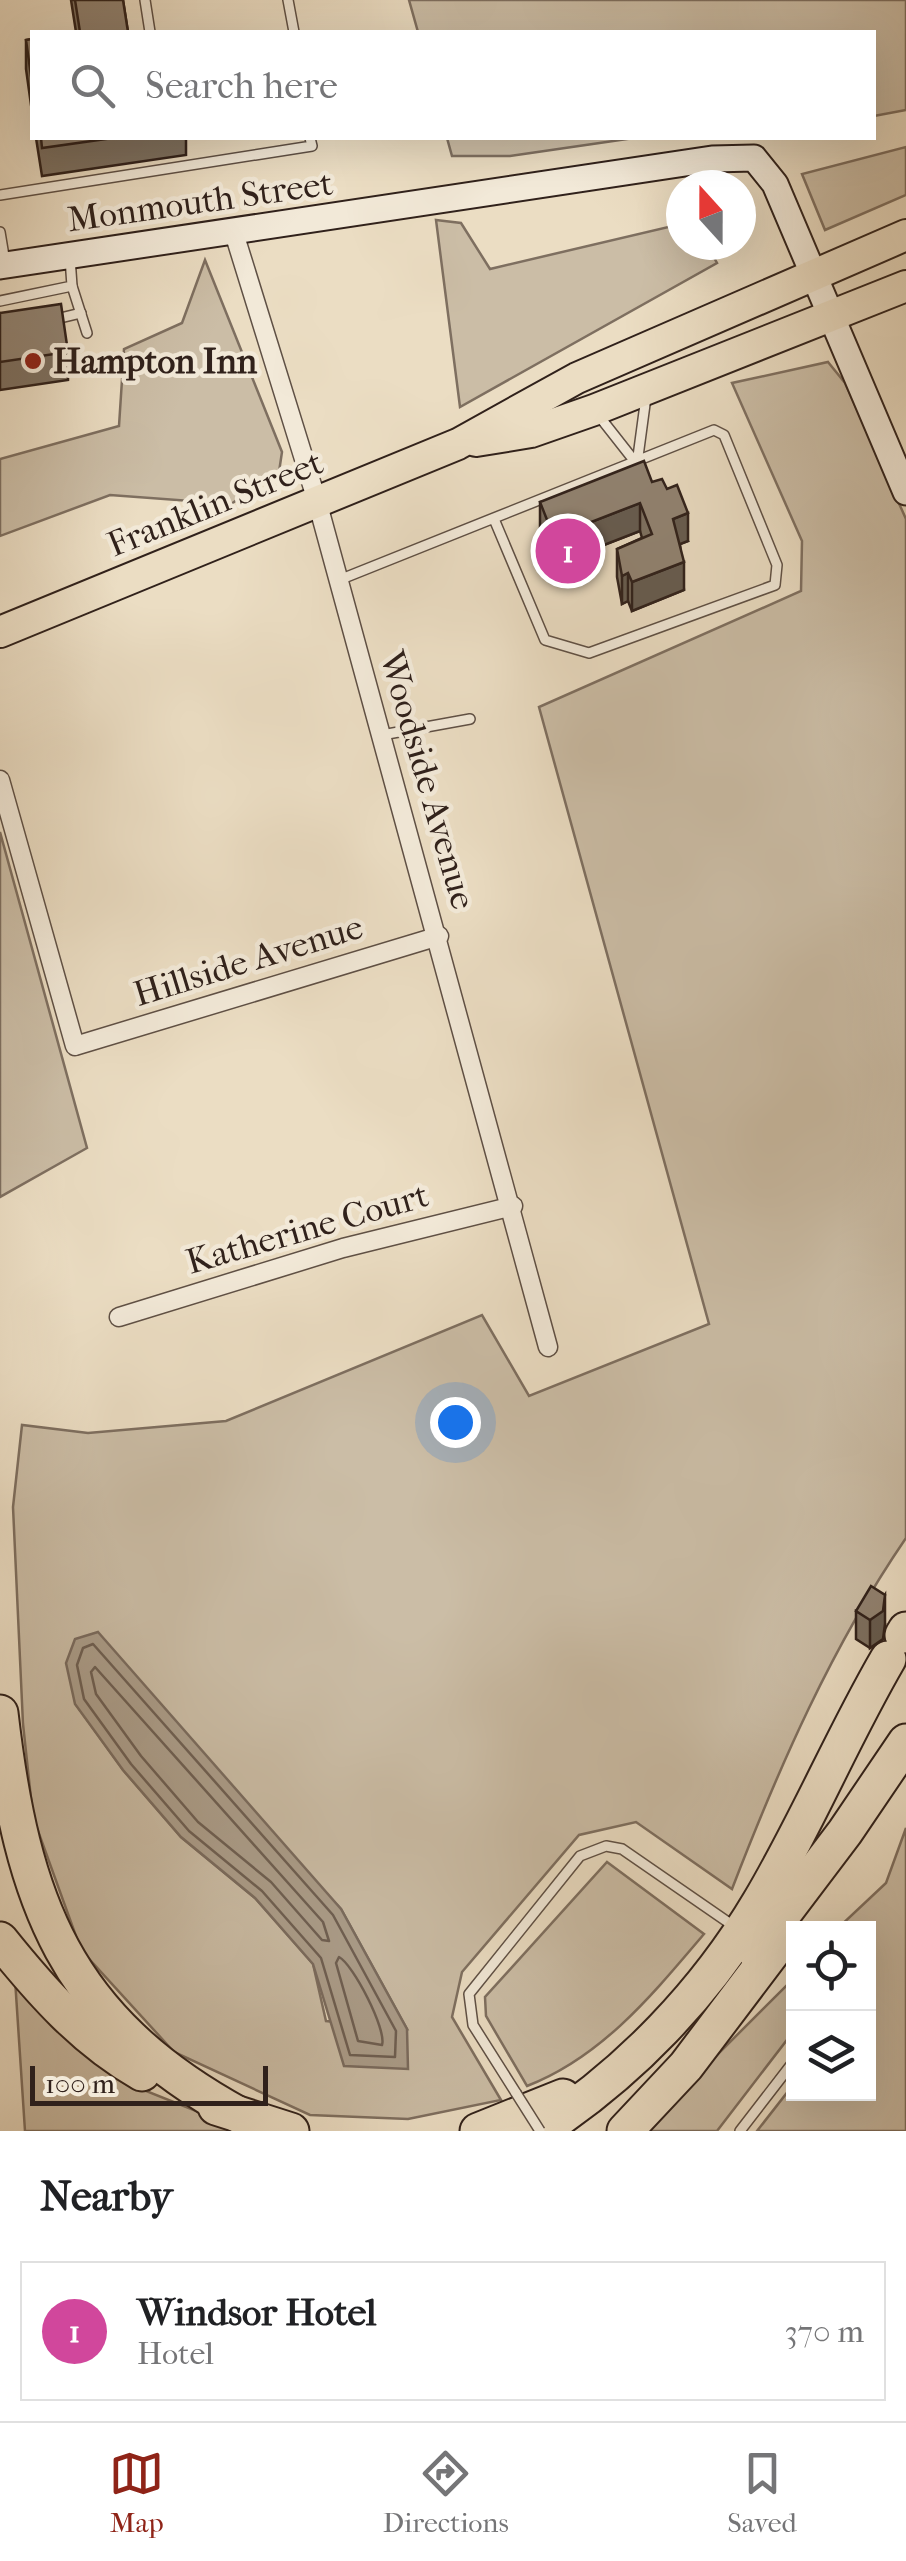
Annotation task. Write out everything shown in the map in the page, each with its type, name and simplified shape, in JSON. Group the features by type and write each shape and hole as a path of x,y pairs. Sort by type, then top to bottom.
{"highway":[{"path":"540,2131 640,2054 742,1931 899,1641"},
{"path":"0,1714 22,1851 66,1957 96,2002 134,2043 192,2089 239,2114"},
{"path":"575,2131 658,2063 709,2010 846,1832 906,1742"},
{"path":"624,2131 781,1957 846,1832"},
{"path":"8,1950 59,2009 110,2052 186,2096 291,2131"},
{"path":"478,2131 522,2117 583,2085 690,1998"}],"main road":[{"path":"458,444 577,378 906,235"},
{"path":"458,444 531,432 594,410 906,286"},
{"name":"Franklin Street","path":"0,632 458,444"}],"street":[{"name":"Monmouth Street","path":"3,265 746,156 762,163 772,176 906,492"},
{"name":"Woodside Avenue","path":"234,233 317,501 513,1206 548,1347"},
{"name":"Hillside Avenue","path":"0,780 75,1046 439,936"},
{"name":"Katherine Court","path":"119,1316 343,1248 513,1206"}],"lane":[{"path":"145,0 150,30"},
{"path":"288,0 294,30"},
{"path":"0,195 170,165 312,146 310,140"},
{"path":"0,232 3,265"},
{"path":"70,256 72,286 87,333"},
{"path":"0,301 72,286"},
{"path":"46,320 81,313"},
{"path":"637,464 647,390"},
{"path":"594,410 637,464"},
{"path":"339,580 714,430 724,435 777,565 775,585 590,653 545,640 494,519"},
{"path":"382,736 470,719"},
{"path":"540,2131 473,2024 469,1994 580,1856 606,1846 622,1849 742,1931"},
{"path":"740,2131 786,2071"}],"shaded area":[{"path":"409,0 906,0 906,110 876,116 876,30 417,30"},
{"path":"448,140 620,140 510,156 452,156"},
{"path":"906,147 906,195 825,230 802,174"},
{"path":"436,220 461,223 490,269 666,228 666,260 715,260 717,263 460,407"},
{"path":"205,260 282,452 279,472 231,504 110,495 0,536 0,459 119,426 124,349 182,323"},
{"path":"828,362 845,383 906,519 906,1538 854,1621 809,1708 732,1889 636,1822 579,1835 462,1972 452,2017 501,2100 408,2119 310,2115 174,2052 81,1950 33,1817 23,1724 13,1507 22,1425 88,1433 226,1421 482,1315 529,1396 709,1324 539,707 801,591 802,541 732,383","holes":["75,1703 307,1873 341,1909 407,2029 326,2021 313,1964 255,1898 181,1837 123,1770"]},
{"path":"0,832 87,1148 0,1197"},
{"path":"906,1828 906,2131 757,2131 786,2094 786,2101 876,2101 876,1921 845,1921 886,1883"},
{"path":"607,1862 704,1934 645,2001 603,2041 554,2074 527,2086 486,2016 485,1997"},
{"path":"15,1979 126,2083 246,2131 25,2131"},
{"path":"786,1986 786,2041 717,2131 641,2131"}],"water":[{"path":"98,1632 341,1909 407,2029 408,2069 344,2066 313,1964 255,1898 181,1837 123,1770 75,1704 66,1663 75,1639"}],"building":[{"path":"75,0 123,0 128,30 80,30"},
{"path":"41,140 99,140 42,148"},
{"path":"61,304 68,352 0,362 0,313"},
{"path":"644,461 652,482 662,479 667,489 677,485 688,513 673,519 684,562 632,582 628,573 622,576 617,549 652,534 640,503 563,533 560,526 551,530 540,502"},
{"path":"871,1586 885,1595 883,1611 870,1620 856,1611"}],"place":[{"name":"Hampton Inn","path":"33,361"},
{"name":"Windsor Hotel","path":"568,551"}]}
